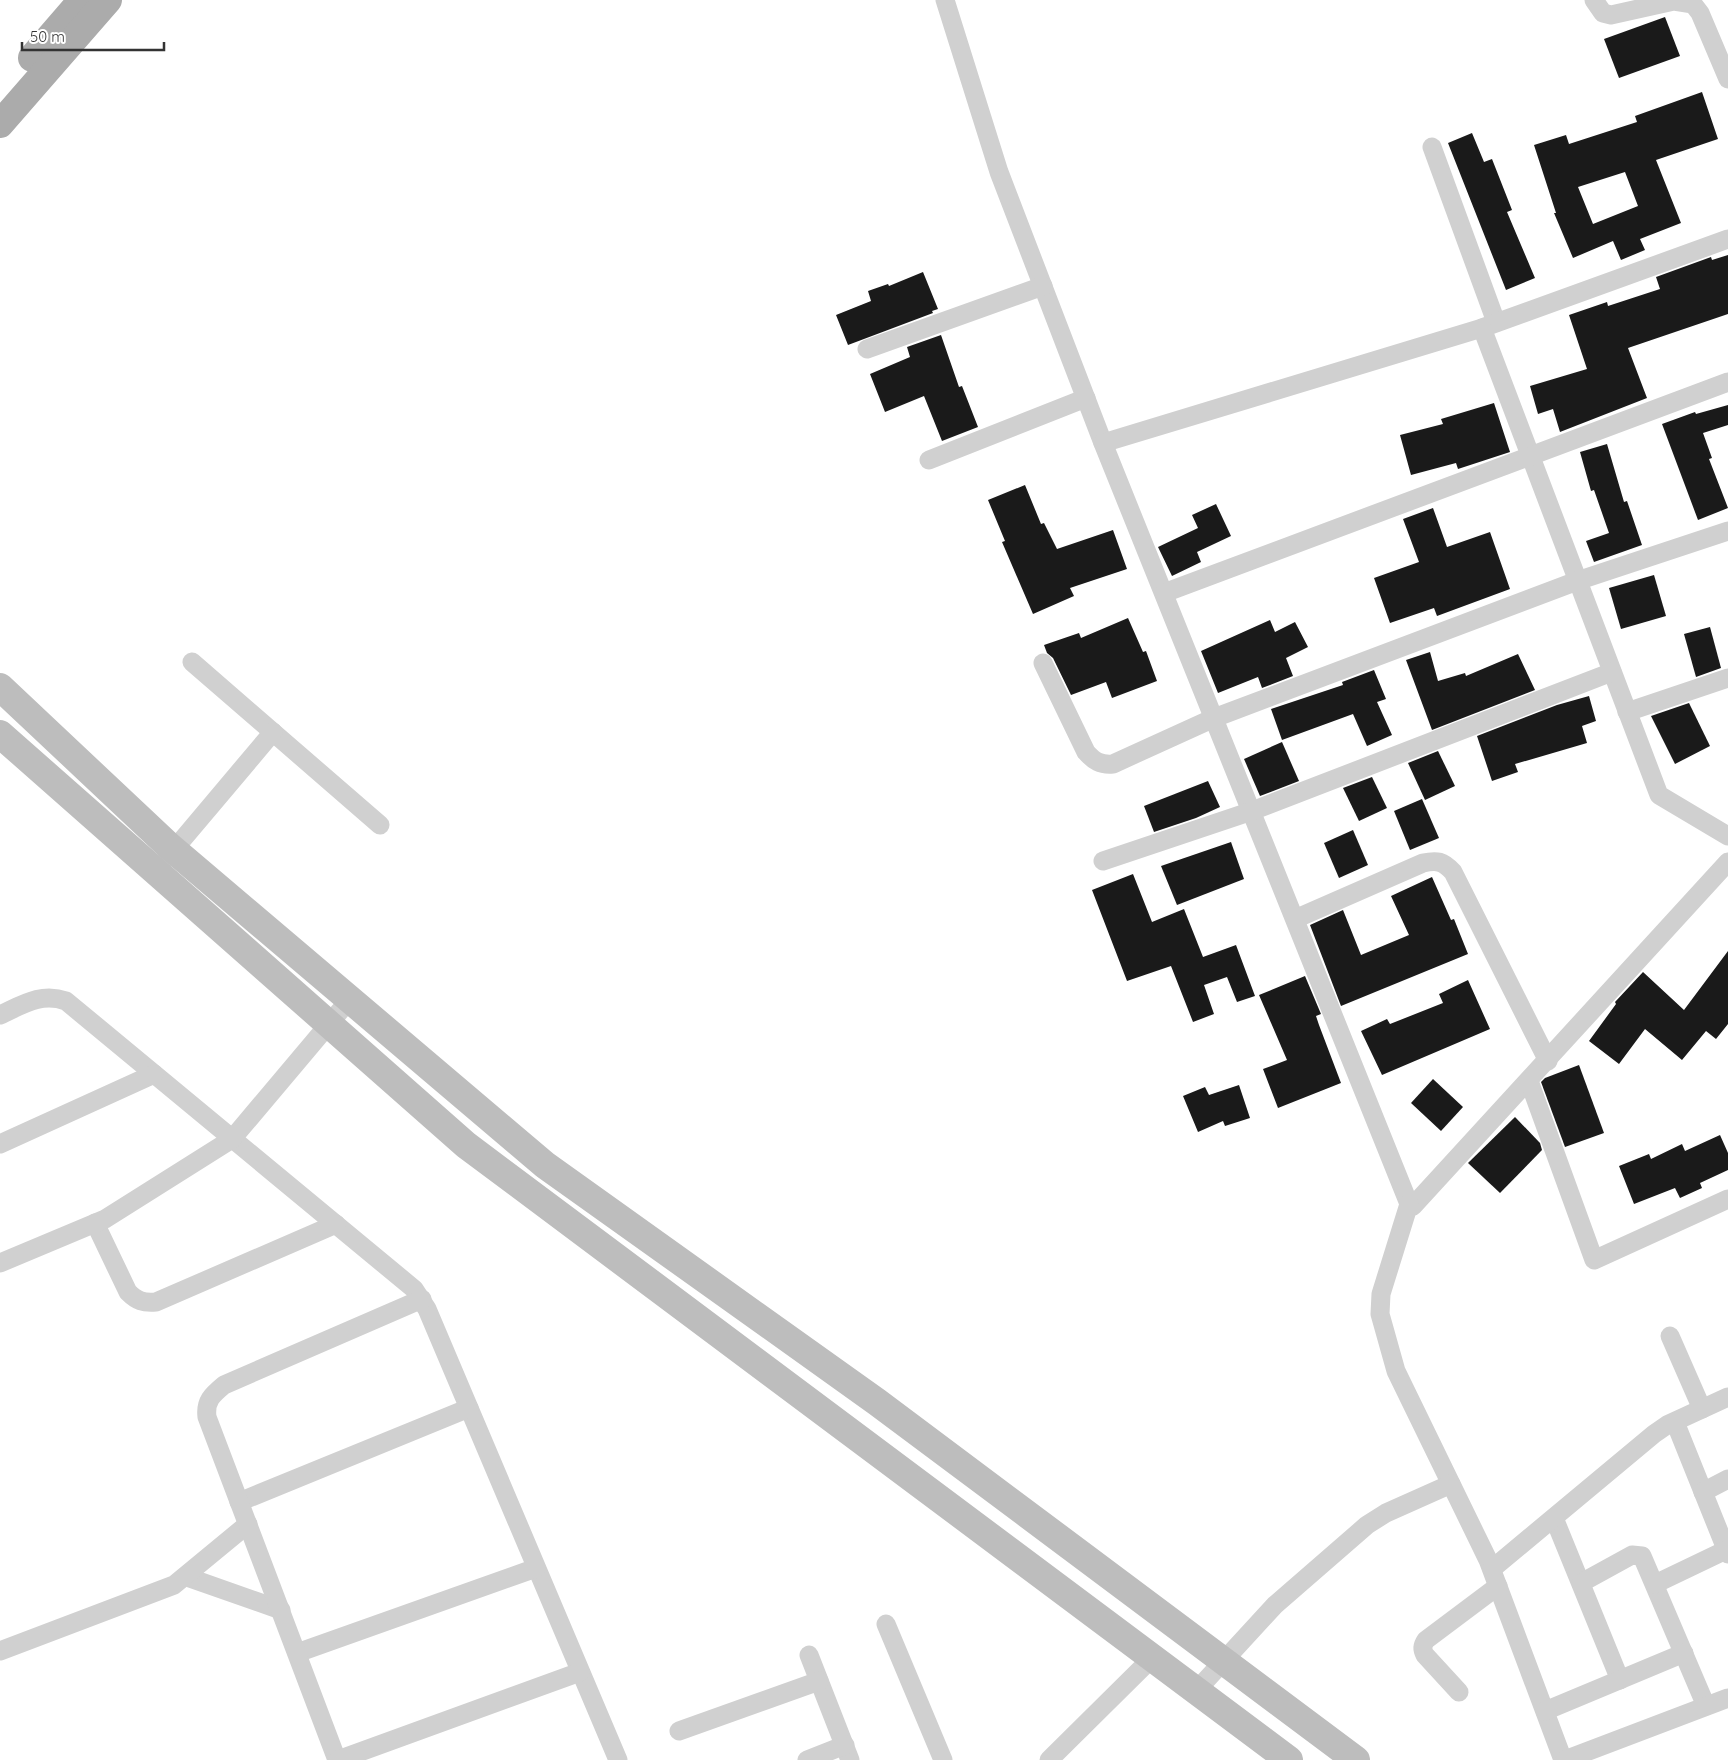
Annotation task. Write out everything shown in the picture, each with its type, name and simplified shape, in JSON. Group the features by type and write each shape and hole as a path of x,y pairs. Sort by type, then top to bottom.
{"main road":[{"path":"0,95 82,0"},
{"path":"0,124 108,0"}],"street":[{"path":"944,0 999,172 1086,398 1410,1204 1379,1304 1399,1377 1495,1578 1564,1760 1728,1698"},
{"path":"1594,0 1603,13 1611,15 1674,1 1693,4 1700,13 1728,79"},
{"path":"1432,146 1530,457 1659,795 1728,836"},
{"path":"1104,443 1489,325 1728,239"},
{"path":"867,349 1043,286"},
{"path":"1164,593 1728,382"},
{"path":"929,460 1086,398"},
{"path":"1043,662 1086,752 1094,761 1104,765 1113,764 1214,718 1577,581 1728,531"},
{"path":"192,662 380,825"},
{"path":"1103,861 1252,811 1612,672"},
{"path":"1627,712 1728,678"},
{"path":"0,687 174,850 545,1165 884,1408 1356,1760"},
{"path":"156,872 272,732"},
{"path":"0,734 466,1145 1288,1760"},
{"path":"1295,919 1423,864 1435,860 1445,863 1453,872 1548,1061"},
{"path":"1410,1204 1413,1206 1548,1061 1728,862"},
{"path":"0,1015 44,997 54,997 66,1001 414,1289 422,1298 618,1760"},
{"path":"0,1263 96,1224 121,1211 232,1139 350,999"},
{"path":"0,1144 154,1074"},
{"path":"1529,1081 1594,1260 1728,1199"},
{"path":"96,1224 128,1292 136,1300 144,1303 156,1302 336,1224"},
{"path":"649,1282 667,1252"},
{"path":"422,1298 224,1385 212,1395 206,1406 208,1417 239,1502 338,1760 580,1672"},
{"path":"1670,1336 1702,1409"},
{"path":"1459,1692 1425,1655 1422,1650 1426,1640 1495,1578 1554,1518 1654,1434 1728,1397"},
{"path":"239,1502 469,1408"},
{"path":"1655,1584 1727,1552 1675,1422"},
{"path":"1703,1492 1728,1479"},
{"path":"1196,1691 1283,1598 1367,1525 1386,1513 1451,1484"},
{"path":"1554,1518 1620,1680"},
{"path":"0,1651 161,1592 188,1577 248,1524"},
{"path":"1581,1583 1637,1554 1645,1560 1706,1706"},
{"path":"297,1653 536,1568"},
{"path":"188,1577 281,1610"},
{"path":"886,1624 943,1760"},
{"path":"1545,1711 1684,1654"},
{"path":"807,1760 848,1753 809,1655"},
{"path":"1049,1760 1152,1658"},
{"path":"679,1731 819,1681"}],"building":[{"path":"1665,17 1680,56 1619,78 1604,39"},
{"path":"1702,92 1718,139 1656,160 1681,223 1640,239 1645,250 1621,260 1613,241 1573,258 1554,213 1556,213 1534,145 1566,135 1569,144 1637,122 1635,116","holes":["1625,172 1638,206 1593,224 1578,187"]},
{"path":"1472,133 1484,162 1492,159 1512,210 1507,212 1535,278 1506,290 1448,143"},
{"path":"1728,255 1728,314 1628,348 1647,398 1560,432 1553,409 1538,414 1530,386 1587,369 1569,315 1607,302 1608,306 1660,289 1656,277 1711,257 1712,260"},
{"path":"923,272 938,309 932,311 933,313 848,345 836,315 871,301 868,291 888,284 889,286"},
{"path":"941,335 959,387 962,386 978,427 942,441 924,396 885,412 870,374 910,357 907,347"},
{"path":"1494,403 1510,452 1458,469 1456,463 1411,475 1400,435 1443,424 1441,419"},
{"path":"1728,405 1728,425 1703,433 1712,458 1709,459 1728,508 1698,520 1662,424 1695,412 1696,414"},
{"path":"1607,444 1624,502 1627,501 1642,545 1594,562 1586,541 1609,533 1594,490 1591,491 1580,452"},
{"path":"1025,485 1041,524 1044,523 1057,549 1113,530 1127,569 1070,588 1074,596 1033,614 1002,542 1005,541 988,500"},
{"path":"1216,504 1231,536 1197,552 1201,562 1172,576 1158,547 1198,528 1192,515"},
{"path":"1433,508 1447,547 1490,532 1510,589 1437,616 1434,608 1390,623 1374,578 1419,562 1403,519"},
{"path":"1654,575 1666,616 1621,629 1609,588"},
{"path":"1128,618 1143,652 1146,651 1157,681 1112,698 1106,682 1071,695 1053,658 1047,653 1044,645 1079,633 1081,638"},
{"path":"1270,620 1275,632 1295,622 1308,647 1286,658 1293,676 1262,688 1258,677 1218,693 1201,651"},
{"path":"1710,627 1721,668 1696,677 1684,634"},
{"path":"1430,652 1438,681 1465,673 1466,676 1518,654 1535,690 1432,730 1406,660"},
{"path":"1374,670 1386,699 1377,702 1392,735 1367,746 1353,714 1282,740 1271,709 1343,685 1342,682"},
{"path":"1589,696 1596,721 1582,726 1587,743 1515,764 1518,772 1492,781 1477,736 1557,705"},
{"path":"1689,703 1710,746 1675,764 1651,716"},
{"path":"1282,742 1299,781 1260,796 1244,759"},
{"path":"1438,751 1455,786 1425,800 1408,763"},
{"path":"1372,777 1387,808 1359,821 1343,788"},
{"path":"1208,781 1220,807 1196,818 1154,832 1144,806"},
{"path":"1422,799 1439,838 1410,850 1394,811"},
{"path":"1353,830 1368,865 1339,878 1324,843"},
{"path":"1231,842 1244,879 1177,905 1161,866"},
{"path":"1133,874 1152,922 1184,909 1203,957 1236,945 1255,996 1237,1002 1227,977 1204,985 1214,1014 1193,1022 1171,966 1127,981 1092,890"},
{"path":"1432,877 1451,920 1454,919 1468,954 1341,1006 1310,925 1343,910 1361,955 1409,935 1391,896"},
{"path":"1728,951 1728,1024 1716,1039 1706,1031 1682,1060 1645,1029 1619,1064 1589,1041 1616,1004 1615,1002 1643,972 1684,1010"},
{"path":"1305,976 1321,1014 1316,1016 1341,1083 1278,1108 1263,1069 1287,1060 1259,995"},
{"path":"1468,980 1490,1029 1382,1075 1361,1031 1387,1019 1390,1024 1443,1003 1439,994"},
{"path":"1579,1065 1604,1133 1565,1147 1541,1082 1545,1078"},
{"path":"1433,1079 1463,1107 1441,1131 1411,1103"},
{"path":"1239,1085 1250,1118 1225,1126 1223,1121 1198,1132 1183,1096 1205,1087 1209,1095"},
{"path":"1515,1117 1540,1143 1542,1150 1500,1193 1468,1163"},
{"path":"1720,1135 1728,1153 1728,1170 1700,1183 1702,1188 1680,1198 1675,1188 1634,1204 1619,1166 1649,1154 1651,1159 1682,1144 1685,1151"}]}
